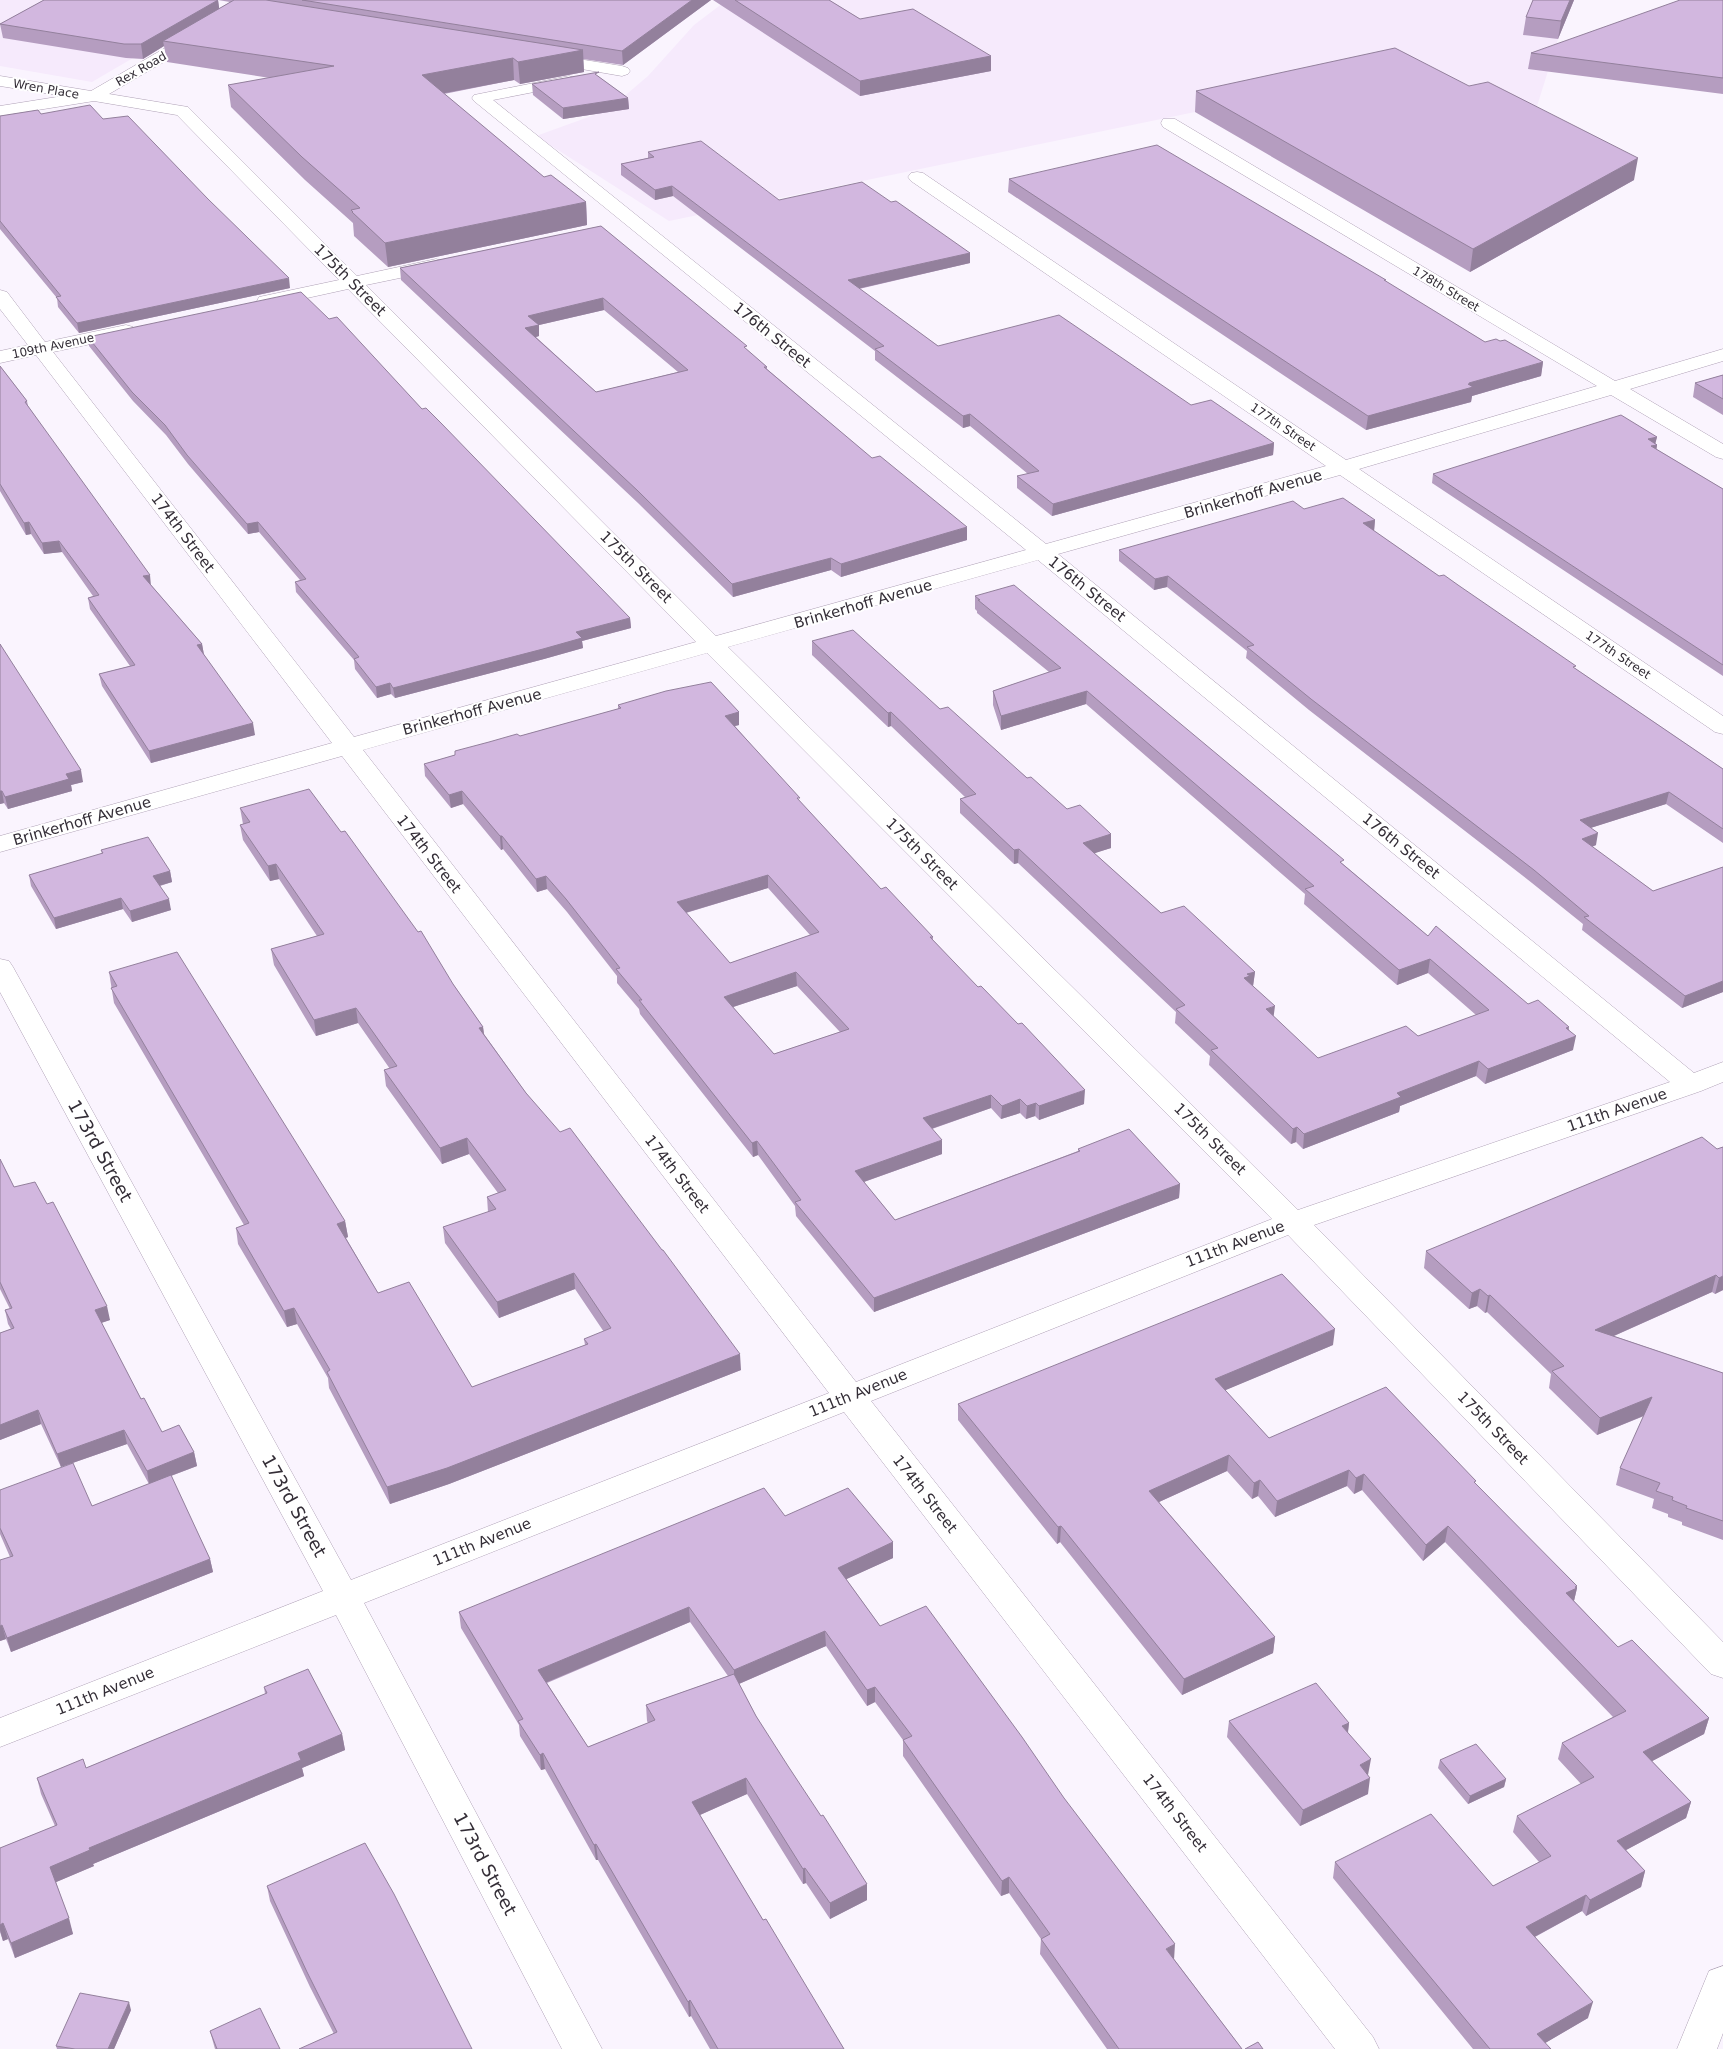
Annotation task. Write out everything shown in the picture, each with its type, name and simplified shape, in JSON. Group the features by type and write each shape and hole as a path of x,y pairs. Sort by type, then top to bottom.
{"street":[{"name":"Rex Road","path":"92,97 211,28"},
{"name":"176th Street","path":"534,57 622,71 480,98 1043,553 1692,1085"},
{"name":"Wren Place","path":"0,81 92,97"},
{"path":"0,111 92,97"},
{"name":"175th Street","path":"92,97 182,111 713,645 1293,1222 1723,1664"},
{"name":"178th Street","path":"1169,123 1723,453"},
{"name":"177th Street","path":"917,177 1723,726"},
{"path":"611,228 634,223"},
{"path":"250,305 454,262"},
{"name":"174th Street","path":"0,296 849,1396 1359,2049"},
{"name":"109th Avenue","path":"0,357 145,326"},
{"name":"Brinkerhoff Avenue","path":"0,844 1343,468 1614,389 1723,355"},
{"name":"173rd Street","path":"0,967 344,1597 582,2049"},
{"name":"111th Avenue","path":"0,1733 1293,1222 1692,1085 1723,1071"},
{"path":"1697,2049 1723,1983"}],"shaded area":[{"path":"0,0 100,0 205,16 92,82 0,66"},
{"path":"727,0 1574,0 1558,39 1533,119 1195,112 669,221 536,136 608,110 648,76 694,25"}],"building":[{"path":"44,0 218,0 141,44 124,44 0,24"},
{"path":"234,0 266,0 583,50 518,62 513,58 422,75 544,177 551,175 586,202 385,243 351,210 360,208 302,157 228,85 334,66 163,41"},
{"path":"302,0 692,0 622,51"},
{"path":"735,0 829,0 860,19 913,9 991,56 860,81"},
{"path":"1533,0 1570,0 1561,21 1526,17"},
{"path":"1680,0 1723,0 1723,78 1531,53"},
{"path":"1395,48 1469,86 1488,82 1638,158 1473,249 1196,91"},
{"path":"599,72 595,74 628,98 563,108 532,84"},
{"path":"90,105 103,119 128,116 208,199 289,278 77,323 56,297 61,296 0,221 0,116 38,110 41,114"},
{"path":"701,141 779,200 862,182 891,202 896,201 970,253 848,280 938,346 1059,315 1191,405 1211,400 1274,443 1053,504 1017,476 1039,471 970,414 963,416 875,349 884,346 672,186 655,190 621,164 654,157 648,152"},
{"path":"1157,145 1386,280 1384,280 1485,342 1496,339 1500,341 1505,340 1543,362 1468,384 1473,387 1368,416 1009,179"},
{"path":"601,226 747,346 744,347 767,367 764,367 872,458 880,456 967,527 841,564 831,558 732,584 638,491 400,268","holes":["603,298 688,370 596,392 525,328 539,325 528,316"]},
{"path":"301,292 329,319 337,317 422,409 426,408 441,423 630,618 576,632 582,638 543,649 393,688 390,683 376,687 354,659 359,657 295,582 306,579 258,522 247,524 187,455 165,425 132,392 88,337"},
{"path":"0,366 27,401 25,402 150,575 143,576 202,644 197,645 253,723 149,751 99,674 135,665 88,598 99,595 59,541 42,543 29,522 24,523 0,484"},
{"path":"1723,375 1723,399 1695,383"},
{"path":"1621,415 1657,437 1648,439 1657,445 1651,446 1723,489 1723,665 1433,474"},
{"path":"1343,498 1375,520 1363,523 1439,576 1444,575 1576,666 1573,667 1723,769 1723,829 1669,792 1580,820 1598,833 1582,839 1653,891 1723,867 1723,981 1685,996 1584,917 1589,916 1534,870 1311,699 1247,647 1254,645 1168,576 1155,579 1119,550 1293,501 1304,509"},
{"path":"1014,585 1344,860 1340,862 1428,936 1436,926 1528,1004 1538,1000 1569,1027 1566,1028 1576,1036 1488,1069 1479,1061 1397,1093 1401,1097 1304,1134 1297,1127 1293,1129 1211,1050 1218,1048 1176,1009 1185,1005 1019,849 1014,850 960,799 976,794 891,712 888,713 812,641 853,630 940,709 948,707 1027,778 1031,777 1067,809 1080,805 1111,834 1083,843 1161,913 1184,906 1255,972 1247,974 1250,976 1244,978 1275,1006 1266,1009 1318,1058 1406,1026 1418,1036 1489,1010 1430,959 1399,970 1305,889 1314,886 1087,691 1001,716 993,691 1061,668 975,596"},
{"path":"0,644 81,770 66,774 69,779 5,797 2,791 0,791"},
{"path":"711,682 739,712 725,716 800,798 797,798 881,889 886,887 978,987 981,986 1018,1024 1022,1023 1085,1090 1039,1106 1036,1103 1027,1106 1020,1099 1002,1106 991,1095 923,1118 942,1140 855,1171 895,1220 1080,1151 1078,1149 1129,1129 1180,1184 874,1298 795,1202 801,1200 757,1141 752,1143 639,1000 642,1000 616,969 620,968 566,899 546,876 536,879 502,836 462,791 449,795 424,764 455,755 455,751 517,734 520,736 621,708 618,705 666,691","holes":["768,875 819,932 730,963 677,902","796,972 849,1029 774,1054 724,997"]},
{"path":"309,789 341,832 345,831 418,932 421,931 453,984 483,1027 479,1028 526,1093 560,1132 570,1128 740,1354 447,1468 387,1487 327,1372 330,1370 294,1308 284,1311 236,1228 249,1223 111,988 117,986 109,972 177,952 345,1221 337,1224 378,1293 409,1282 472,1387 588,1344 584,1339 611,1328 574,1273 497,1302 443,1227 496,1209 487,1197 506,1190 467,1138 440,1148 384,1070 397,1066 356,1008 314,1020 271,949 324,934 276,864 268,866 240,825 250,822 240,808"},
{"path":"148,837 170,871 153,876 169,899 130,911 121,898 54,918 29,875 103,853 101,850"},
{"path":"1702,1137 1717,1149 1723,1147 1723,1276 1719,1278 1716,1275 1595,1330 1723,1373 1723,1521 1686,1508 1687,1506 1672,1500 1673,1497 1656,1491 1660,1483 1620,1468 1652,1397 1600,1418 1552,1371 1564,1366 1490,1295 1488,1296 1480,1289 1472,1293 1426,1251"},
{"path":"0,1159 14,1187 35,1182 47,1204 53,1202 107,1306 95,1310 141,1399 144,1398 162,1432 179,1425 194,1452 147,1471 124,1430 57,1454 38,1410 0,1425 0,1333 14,1328 5,1310 12,1308 0,1282"},
{"path":"1282,1274 1335,1329 1215,1379 1269,1438 1386,1387 1476,1481 1474,1482 1577,1586 1575,1587 1577,1588 1566,1593 1618,1647 1632,1640 1709,1718 1643,1752 1691,1802 1617,1841 1645,1871 1590,1900 1586,1895 1526,1927 1593,2002 1537,2034 1551,2049 1490,2049 1335,1862 1431,1814 1493,1886 1551,1856 1517,1816 1594,1777 1562,1743 1626,1711 1448,1526 1426,1545 1364,1474 1356,1478 1349,1470 1277,1501 1260,1480 1254,1483 1229,1455 1149,1491 1275,1637 1184,1679 1061,1526 1058,1527 958,1404"},
{"path":"73,1463 92,1506 171,1475 210,1559 7,1638 2,1625 0,1626 0,1560 13,1556 0,1528 0,1490"},
{"path":"764,1488 785,1516 848,1488 893,1542 838,1568 880,1626 926,1606 1064,1798 1175,1944 1166,1949 1242,2049 1119,2049 1041,1939 1050,1934 1009,1877 1002,1881 903,1740 912,1736 875,1687 867,1690 825,1631 734,1670 689,1607 538,1670 588,1747 655,1720 646,1705 734,1674 756,1716 867,1884 830,1903 805,1868 803,1869 746,1778 692,1802 763,1920 766,1919 844,2049 718,2049 690,2000 688,2002 596,1844 594,1845 543,1753 540,1755 518,1721 523,1719 459,1612"},
{"path":"308,1669 342,1734 298,1753 301,1760 89,1848 90,1850 50,1867 69,1918 11,1943 3,1923 0,1925 0,1848 57,1825 37,1778 83,1759 86,1768 267,1693 264,1687"},
{"path":"1316,1683 1349,1723 1342,1726 1371,1759 1360,1765 1370,1778 1303,1810 1229,1721"},
{"path":"1476,1744 1506,1779 1470,1796 1440,1760"},
{"path":"365,1843 394,1894 472,2049 299,2049 337,2032 267,1886"},
{"path":"80,1993 129,2002 108,2049 75,2049 56,2046"},
{"path":"260,2008 280,2049 217,2049 210,2031"},
{"path":"1258,2042 1263,2049 1245,2049"}]}
